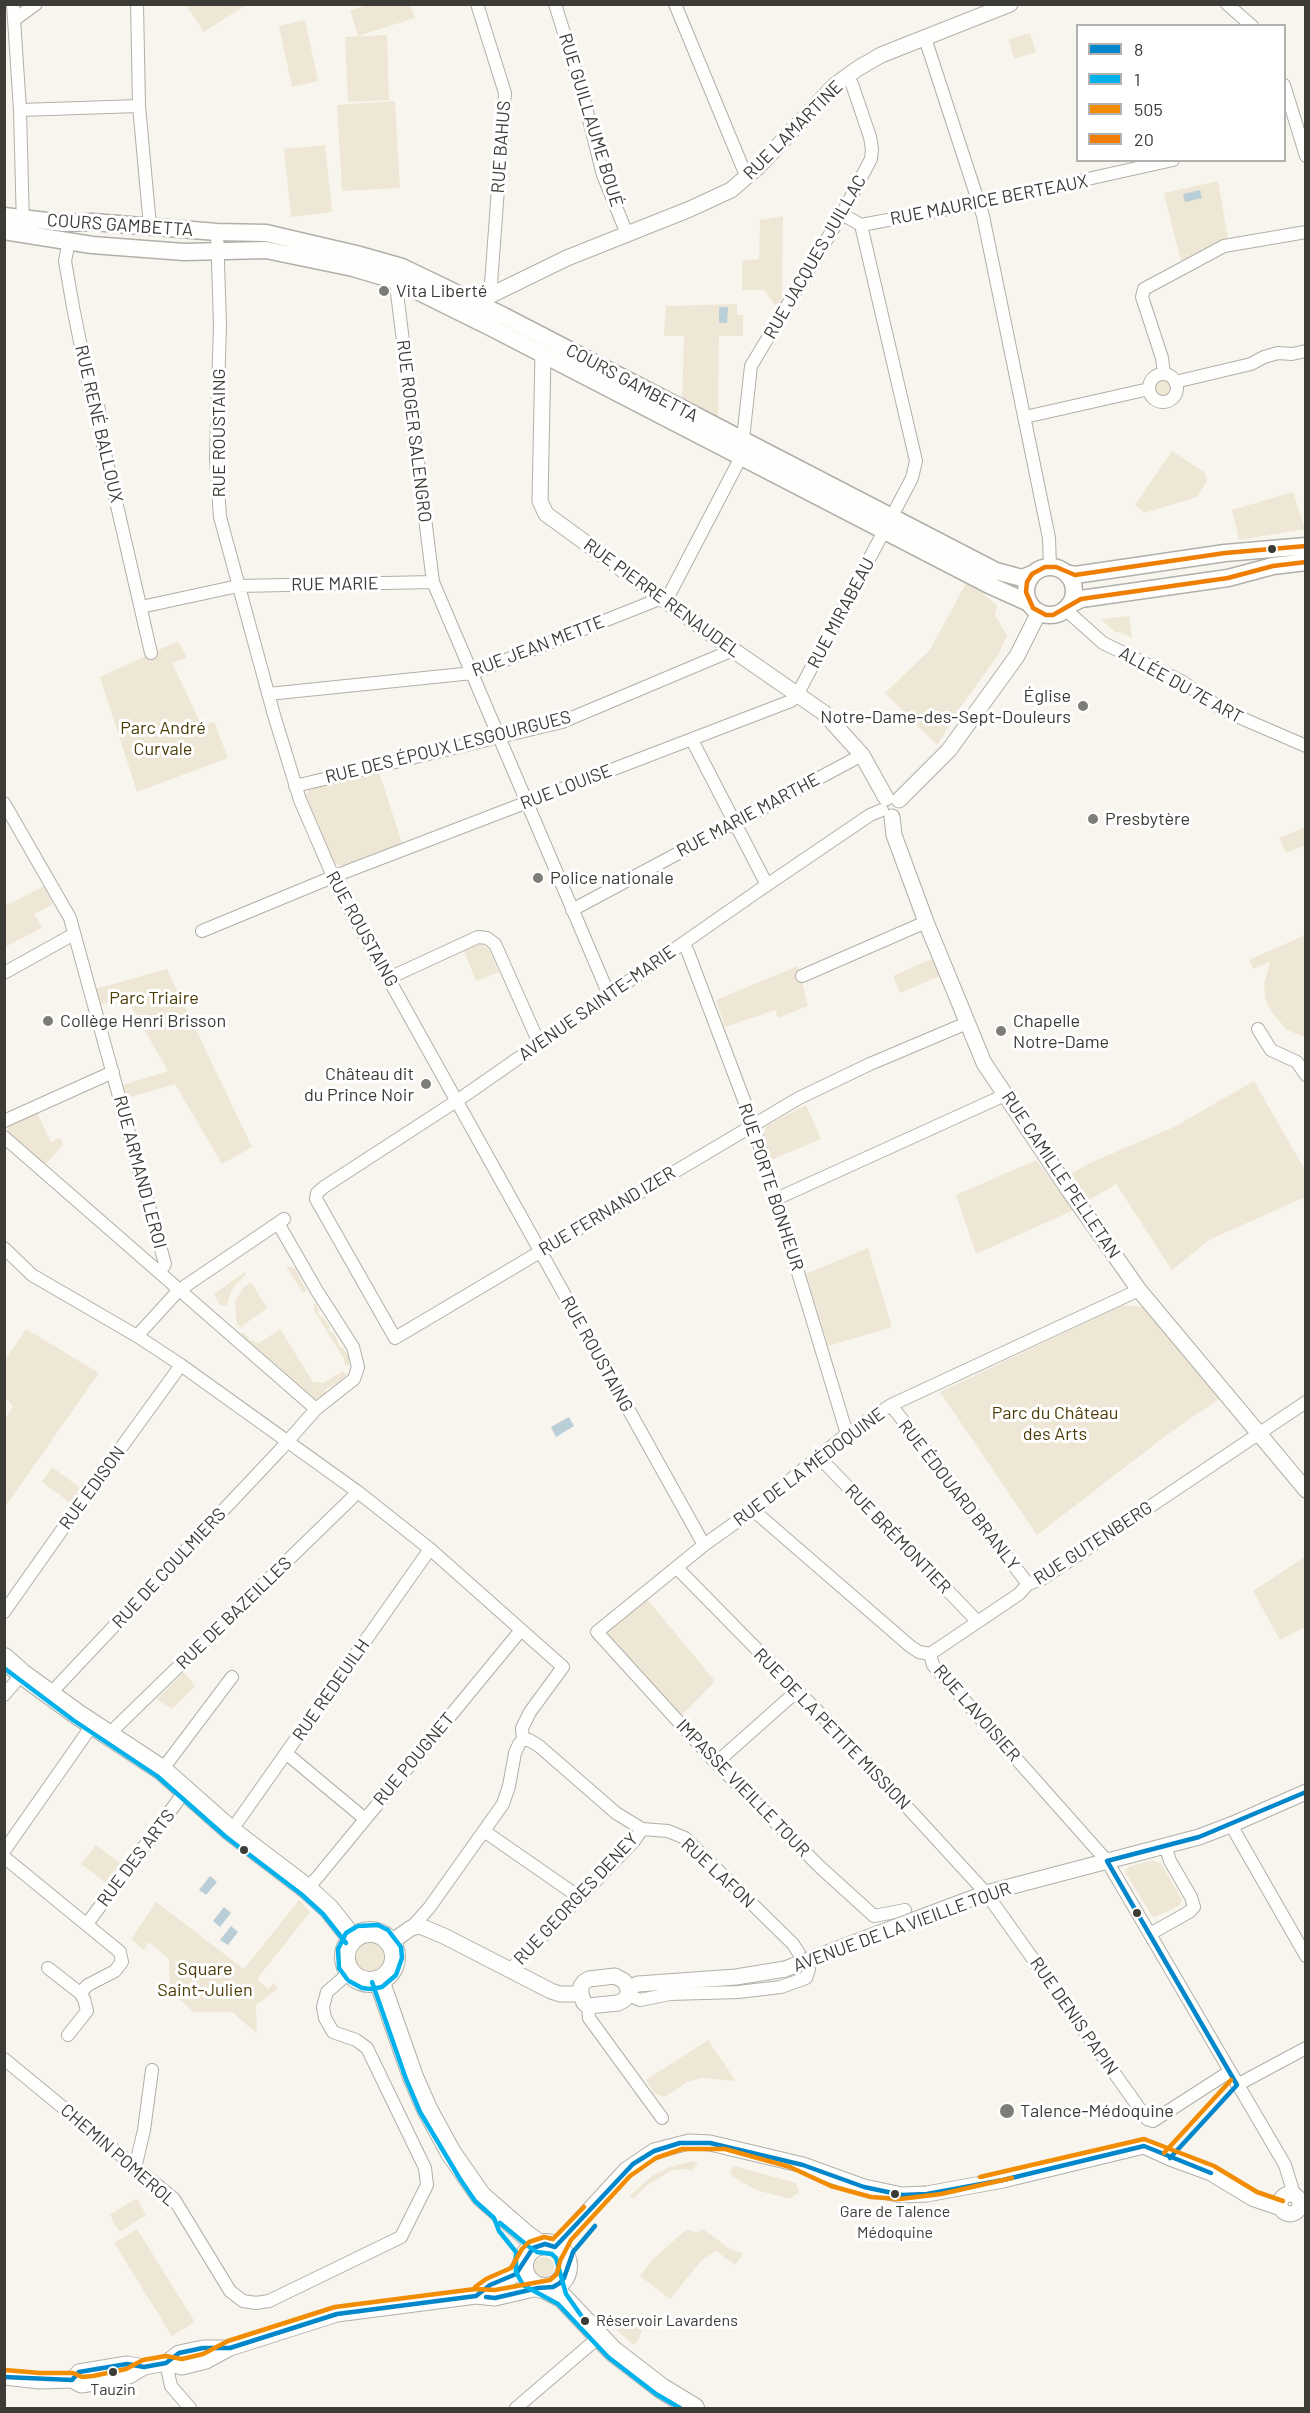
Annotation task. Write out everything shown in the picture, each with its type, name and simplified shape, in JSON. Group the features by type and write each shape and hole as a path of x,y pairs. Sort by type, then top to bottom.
{"main road":[{"name":"COURS GAMBETTA","path":"4,216 69,241 92,245 190,252 266,250 353,268 398,281 741,449 888,525 989,585 1034,608"},
{"name":"COURS GAMBETTA","path":"4,231 23,225 79,221 217,232 266,233 356,254 489,299 741,449"},
{"name":"COURS GAMBETTA","path":"888,525 996,572 1022,578 1032,574"},
{"path":"1305,546 1225,553 1076,575 1050,567 1041,568 1032,574 1026,586 1034,608 1053,615 1081,599 1228,578 1273,566 1305,562"},
{"path":"1066,573 1071,578 1074,590 1067,607"},
{"path":"4,1658 50,1694 162,1770 231,1831 306,1888 331,1912 352,1938"},
{"path":"368,1931 384,1936 390,1943 395,1957 393,1964 390,1971 379,1980 363,1981 350,1972 344,1959 352,1938 368,1931"},
{"path":"379,1980 413,2077 427,2109 465,2175 481,2196 501,2214 566,2259 573,2291 589,2315 637,2368"},
{"path":"501,2214 505,2227 523,2249 525,2276 542,2288 563,2298 613,2351 694,2409"},
{"path":"524,2262 528,2253 548,2246"},
{"path":"542,2288 560,2283 567,2271"}],"street":[{"path":"13,4 20,110 23,225"},
{"path":"14,20 36,4"},
{"path":"137,4 139,106 150,226"},
{"name":"RUE BAHUS","path":"477,4 506,93 489,299"},
{"name":"RUE GUILLAUME BOUÉ","path":"555,4 580,84 603,175 627,234"},
{"path":"675,4 747,178"},
{"name":"RUE LAMARTINE","path":"489,299 567,258 717,197 747,178 847,76 881,55 1010,4"},
{"path":"1227,4 1250,24"},
{"path":"925,38 980,203 1049,538 1050,567"},
{"name":"RUE JACQUES JUILLAC","path":"664,600 741,449 751,366 867,169 872,149 852,84 847,76"},
{"path":"1286,91 1305,156"},
{"path":"20,110 139,106"},
{"path":"1286,132 1298,129"},
{"name":"RUE MAURICE BERTEAUX","path":"861,225 980,203 1164,162"},
{"path":"842,214 861,225"},
{"name":"RUE MIRABEAU","path":"797,695 912,478 916,461 861,225"},
{"name":"COURS GAMBETTA","path":"217,232 217,250"},
{"path":"1164,374 1162,358 1142,297 1144,289 1224,246 1305,232"},
{"name":"RUE RENÉ BALLOUX","path":"69,241 65,261 91,397 99,409 100,432 151,653"},
{"name":"RUE ROUSTAING","path":"217,250 220,325 216,458 220,517 295,786 333,878 704,1545"},
{"name":"RUE ROGER SALENGRO","path":"398,281 398,305 433,582 609,995"},
{"path":"1175,381 1251,364 1278,353 1292,354 1305,351"},
{"name":"RUE PIERRE RENAUDEL","path":"543,354 542,508 546,514 824,713 862,755 890,806"},
{"path":"1169,375 1175,381 1175,394 1165,401 1156,399 1149,389 1155,376 1169,375"},
{"path":"1025,417 1149,389"},
{"name":"RUE MARIE","path":"238,586 433,582"},
{"path":"141,607 238,586"},
{"name":"RUE JEAN METTE","path":"268,694 473,673 664,600"},
{"name":"ALLÉE DU 7E ART","path":"1067,607 1103,643 1181,681 1225,711 1305,746"},
{"path":"890,806 949,750 1017,656 1034,608"},
{"name":"RUE DES ÉPOUX LESGOURGUES","path":"295,786 562,722 733,650"},
{"name":"RUE LOUISE","path":"202,931 526,802 791,701 797,695"},
{"path":"692,740 767,885"},
{"name":"RUE MARIE MARTHE","path":"572,910 862,755"},
{"name":"RUE ARMAND LEROI","path":"4,803 69,918 165,1264 160,1272 178,1291 316,1409"},
{"name":"AVENUE SAINTE-MARIE","path":"316,1199 316,1193 324,1187 456,1101 870,815 890,806"},
{"name":"RUE CAMILLE PELLETAN","path":"890,806 894,835 926,922 984,1063 1139,1290 1305,1490"},
{"path":"802,976 926,922"},
{"path":"4,973 74,934"},
{"path":"389,978 478,938 487,938 495,944 539,1043"},
{"name":"RUE PORTE BONHEUR","path":"683,944 753,1124 847,1434"},
{"name":"RUE FERNAND IZER","path":"316,1199 395,1338 753,1124 838,1079 967,1023"},
{"path":"1258,1029 1271,1050 1297,1062 1305,1075"},
{"path":"4,1121 113,1072"},
{"path":"776,1199 1005,1095"},
{"path":"4,1137 160,1272"},
{"path":"137,1336 178,1291 281,1221 317,1292 353,1347 358,1360 357,1373 350,1384 316,1409 287,1441"},
{"path":"6,1251 33,1275 137,1336 181,1365 358,1492 430,1548 563,1667 530,1712 522,1728 523,1740 515,1753 503,1804 429,1908 411,1928 390,1943"},
{"name":"RUE DE LA MÉDOQUINE","path":"597,1632 847,1434 891,1405 1139,1290"},
{"name":"RUE EDISON","path":"4,1612 181,1365"},
{"name":"RUE GUTENBERG","path":"930,1654 1019,1594 1028,1584 1042,1579 1305,1402"},
{"name":"RUE ÉDOUARD BRANLY","path":"891,1405 1028,1584"},
{"name":"RUE DE COULMIERS","path":"50,1694 287,1441"},
{"name":"RUE BRÉMONTIER","path":"819,1457 977,1621"},
{"name":"RUE DE BAZEILLES","path":"4,1851 101,1729 358,1492"},
{"name":"RUE LAVOISIER","path":"753,1510 910,1646 919,1652 930,1654 933,1665 1107,1861 1229,2072 1286,2165 1294,2194"},
{"name":"RUE REDEUILH","path":"231,1831 430,1548"},
{"name":"RUE DE LA PETITE MISSION","path":"677,1568 841,1735 986,1893"},
{"name":"RUE POUGNET","path":"306,1888 316,1879 521,1630"},
{"name":"IMPASSE VIEILLE TOUR","path":"597,1632 716,1763 794,1843 874,1916 905,1910"},
{"path":"4,1695 22,1674"},
{"path":"162,1770 232,1677"},
{"path":"716,1763 797,1691"},
{"name":"RUE LAFON","path":"523,1740 529,1740 539,1746 616,1813 642,1829 668,1831 685,1838 793,1944 809,1970 807,1978 782,1987 738,1992 670,1994 640,2000 628,1991"},
{"path":"287,1754 365,1819"},
{"name":"RUE DES ARTS","path":"87,1924 185,1791"},
{"name":"AVENUE DE LA VIEILLE TOUR","path":"411,1928 420,1926 428,1929 551,1991 584,2000 618,2003 628,1991 638,1984 736,1977 785,1969 986,1893 1231,1825 1305,1792"},
{"path":"1231,1825 1305,1956"},
{"name":"RUE GEORGES DENEY","path":"511,1969 634,1841 642,1829"},
{"path":"484,1831 579,1897"},
{"path":"1150,1934 1194,1907 1191,1897 1170,1861 1165,1845"},
{"path":"4,1857 120,1952 122,1962 115,1971 88,1985 80,1993"},
{"name":"RUE DENIS PAPIN","path":"986,1893 1147,2119 1153,2121 1229,2072"},
{"path":"48,1968 80,1993 87,2012 68,2035"},
{"name":"CHEMIN POMEROL","path":"4,2059 135,2168 155,2181 174,2199 230,2291 243,2301 256,2303 269,2301 401,2237 422,2198 427,2176 367,2048 356,2040 333,2032 325,2018 323,2007 327,1992 350,1972"},
{"path":"628,1991 619,1977 589,1979 581,1986 589,2018 662,2118"},
{"path":"1237,2085 1305,2048"},
{"path":"135,2168 144,2130 152,2070"},
{"path":"548,2246 626,2170 654,2151 680,2143 710,2143 803,2165 864,2187 902,2195 927,2194 1010,2178 1144,2146 1211,2173 1254,2199 1281,2208"},
{"path":"1294,2194 1301,2202 1301,2214 1286,2214 1281,2208 1280,2201 1284,2195 1294,2194"},
{"path":"476,2296 490,2285 510,2278 524,2262"},
{"path":"4,2377 40,2381 72,2380 80,2372 127,2364 144,2367 166,2363 179,2353 203,2348 230,2348 337,2314 476,2296 495,2298 542,2288"},
{"path":"516,2409 599,2337"},
{"path":"166,2363 171,2386 190,2409"}],"green space":[{"path":"186,5 246,5 204,32"},
{"path":"369,5 410,5 415,18 358,36 350,10"},
{"path":"305,20 318,81 292,87 279,26"},
{"path":"1030,33 1036,52 1014,59 1009,39"},
{"path":"387,35 389,100 348,102 345,37"},
{"path":"395,101 400,188 342,191 337,105"},
{"path":"325,145 332,212 291,217 284,149"},
{"path":"1218,181 1228,238 1181,261 1164,193"},
{"path":"783,216 782,305 778,309 764,290 742,290 742,261 759,259 760,220"},
{"path":"737,304 737,315 743,315 743,336 719,336 718,421 682,403 684,336 664,336 666,306"},
{"path":"1163,379 1169,382 1172,388 1169,394 1163,397 1157,394 1154,388 1157,382"},
{"path":"1172,451 1205,473 1207,481 1197,497 1144,513 1135,505"},
{"path":"1293,492 1305,529 1239,540 1232,510"},
{"path":"967,581 997,605 995,615 1007,636 998,655 937,745 885,693 930,650"},
{"path":"1129,616 1132,638 1115,632 1100,619"},
{"name":"Parc André Curvale","path":"178,641 187,658 172,663 202,726 214,722 228,758 137,792 100,677"},
{"path":"379,772 402,843 342,866 334,863 306,795 310,788"},
{"path":"1305,827 1305,845 1286,853 1279,838"},
{"path":"44,886 53,904 34,914 42,928 5,947 5,906"},
{"path":"1305,935 1305,1037 1287,1030 1270,1010 1265,998 1264,984 1270,962 1253,969 1249,960"},
{"path":"480,944 489,949 499,972 476,981 464,951"},
{"path":"933,958 940,976 900,993 893,976"},
{"path":"798,966 808,1006 778,1018 775,1010 725,1027 716,1000"},
{"name":"Parc Triaire","path":"167,969 252,1147 222,1164 175,1084 127,1098 123,1085 168,1071 125,996 99,1005 95,989"},
{"path":"1254,1081 1305,1170 1305,1197 1209,1240 1172,1270 1116,1184 1089,1200 1069,1175 1090,1163 1174,1127"},
{"path":"806,1105 821,1139 771,1160 764,1133 766,1126"},
{"path":"37,1113 51,1142 60,1138 63,1145 45,1165 7,1131 8,1126"},
{"path":"1036,1160 1074,1210 976,1254 956,1195"},
{"path":"868,1248 892,1327 828,1346 806,1274"},
{"path":"286,1266 295,1268 305,1292 303,1293"},
{"path":"245,1272 246,1274 232,1289 227,1305 220,1305 214,1294"},
{"path":"251,1282 267,1308 241,1327 237,1324 235,1302 243,1288"},
{"path":"315,1303 319,1310 318,1314 326,1321 330,1327 329,1330 335,1335 340,1347 349,1357 349,1366 345,1365 344,1359 313,1309"},
{"name":"Parc du Château des Arts","path":"1123,1305 1143,1307 1219,1399 1168,1434 1037,1535 940,1392"},
{"path":"26,1329 99,1373 5,1507 5,1419 13,1406 5,1397 5,1360"},
{"path":"280,1329 313,1382 323,1383 343,1371 346,1375 341,1381 325,1390 327,1394 315,1399 241,1334 244,1332 250,1340 259,1343"},
{"path":"52,1467 83,1490 72,1504 42,1482"},
{"path":"1305,1557 1305,1627 1280,1640 1253,1591"},
{"path":"647,1599 715,1681 682,1715 604,1633"},
{"path":"184,1672 195,1686 172,1709 157,1699"},
{"path":"96,1845 122,1865 107,1884 81,1864"},
{"path":"1153,1860 1161,1863 1182,1900 1180,1905 1155,1917 1152,1916 1125,1872 1128,1867"},
{"name":"Square Saint-Julien","path":"299,1900 310,1912 257,1979 268,1989 274,1983 278,1989 256,2005 257,2034 232,2012 194,2012 170,1992 169,1959 149,1942 144,1950 131,1939 156,1902 244,1969"},
{"path":"370,1943 380,1947 384,1957 380,1967 370,1971 360,1967 356,1957 360,1947"},
{"path":"708,2040 736,2081 701,2078 687,2082 665,2097 655,2094 646,2080"},
{"path":"693,2161 698,2163 691,2171 673,2170 647,2185 633,2199 630,2196 653,2175 670,2167"},
{"path":"734,2166 796,2183 799,2192 790,2199 756,2190 732,2176 730,2171"},
{"path":"135,2199 138,2200 146,2215 121,2231 118,2230 110,2215"},
{"path":"137,2229 195,2322 172,2336 114,2243"},
{"path":"687,2229 697,2233 703,2229 730,2249 743,2254 735,2265 716,2251 701,2261 670,2299 640,2276 653,2259"},
{"path":"540,2257 548,2257 554,2263 554,2271 548,2277 540,2277 534,2271 534,2263"},
{"path":"627,2317 642,2329 638,2341 633,2345 616,2329 619,2321"}],"water":[{"path":"1200,190 1202,198 1185,202 1183,194"},
{"path":"719,307 728,307 727,323 719,323"},
{"path":"569,1417 574,1426 556,1437 551,1427"},
{"path":"210,1876 217,1882 206,1895 199,1890"},
{"path":"224,1907 231,1913 220,1927 213,1921"},
{"path":"231,1926 238,1932 228,1945 220,1940"}],"transit line":[{"name":"20","path":"1306,546 1225,553 1075,575 1056,567 1045,567 1032,574 1027,582 1026,592 1033,608 1046,615 1053,615 1081,599 1228,578 1273,566 1306,562"},
{"name":"1","path":"4,1668 73,1720 157,1776 226,1837 301,1894 323,1914 346,1943"},
{"name":"8","path":"1107,1861 1199,1837 1306,1792"},
{"name":"8","path":"1107,1861 1237,2085"},
{"name":"1","path":"349,1981 362,1988 382,1987 396,1975 402,1958 401,1947 388,1930 378,1925 358,1926"},
{"name":"1","path":"347,1979 339,1968 338,1949 346,1933 356,1927"},
{"name":"1","path":"372,1982 420,2112 475,2201 494,2218 499,2231 516,2252 516,2272 523,2285 558,2304 608,2357 656,2394 680,2408"},
{"name":"505","path":"1164,2153 1231,2080"},
{"name":"8","path":"1170,2158 1237,2085"},
{"name":"505","path":"980,2177 1144,2139 1214,2166 1257,2192 1283,2201"},
{"name":"8","path":"4,2377 72,2380 79,2372 127,2364 144,2367 166,2363 179,2353 203,2348 230,2348 337,2314 476,2296 490,2285 516,2274 533,2248 545,2244 555,2247 633,2164 654,2151 680,2143 710,2143 803,2165 864,2187 902,2195 927,2194 1003,2180 1144,2146 1211,2173"},
{"name":"505","path":"5,2370 93,2376 126,2369 143,2360 166,2356 182,2359 203,2354 228,2341 335,2307 475,2289 495,2290 550,2280 557,2274 560,2261 571,2240 630,2176 656,2158 682,2149 725,2149 790,2167 831,2186 871,2197 900,2199 941,2194 1012,2178"},
{"name":"505","path":"475,2287 486,2279 511,2268 529,2242 544,2237 553,2239 584,2207"},
{"name":"1","path":"500,2223 537,2252 552,2254 556,2258 566,2294 585,2321"},
{"name":"8","path":"486,2297 495,2298 538,2288 553,2287 560,2283 573,2252 595,2226"}],"place":[{"name":"Vita Liberté","path":"384,291"},
{"name":"Église Notre-Dame-des-Sept-Douleurs","path":"1083,706"},
{"name":"Presbytère","path":"1093,819"},
{"name":"Police nationale","path":"538,878"},
{"name":"Collège Henri Brisson","path":"48,1021"},
{"name":"Chapelle Notre-Dame","path":"1001,1031"},
{"name":"Château dit du Prince Noir","path":"426,1084"},
{"name":"Talence-Médoquine","path":"1007,2111"},
{"name":"Gare de Talence Médoquine","path":"895,2194"},
{"name":"Réservoir Lavardens","path":"585,2321"},
{"name":"Tauzin","path":"113,2372"}]}
